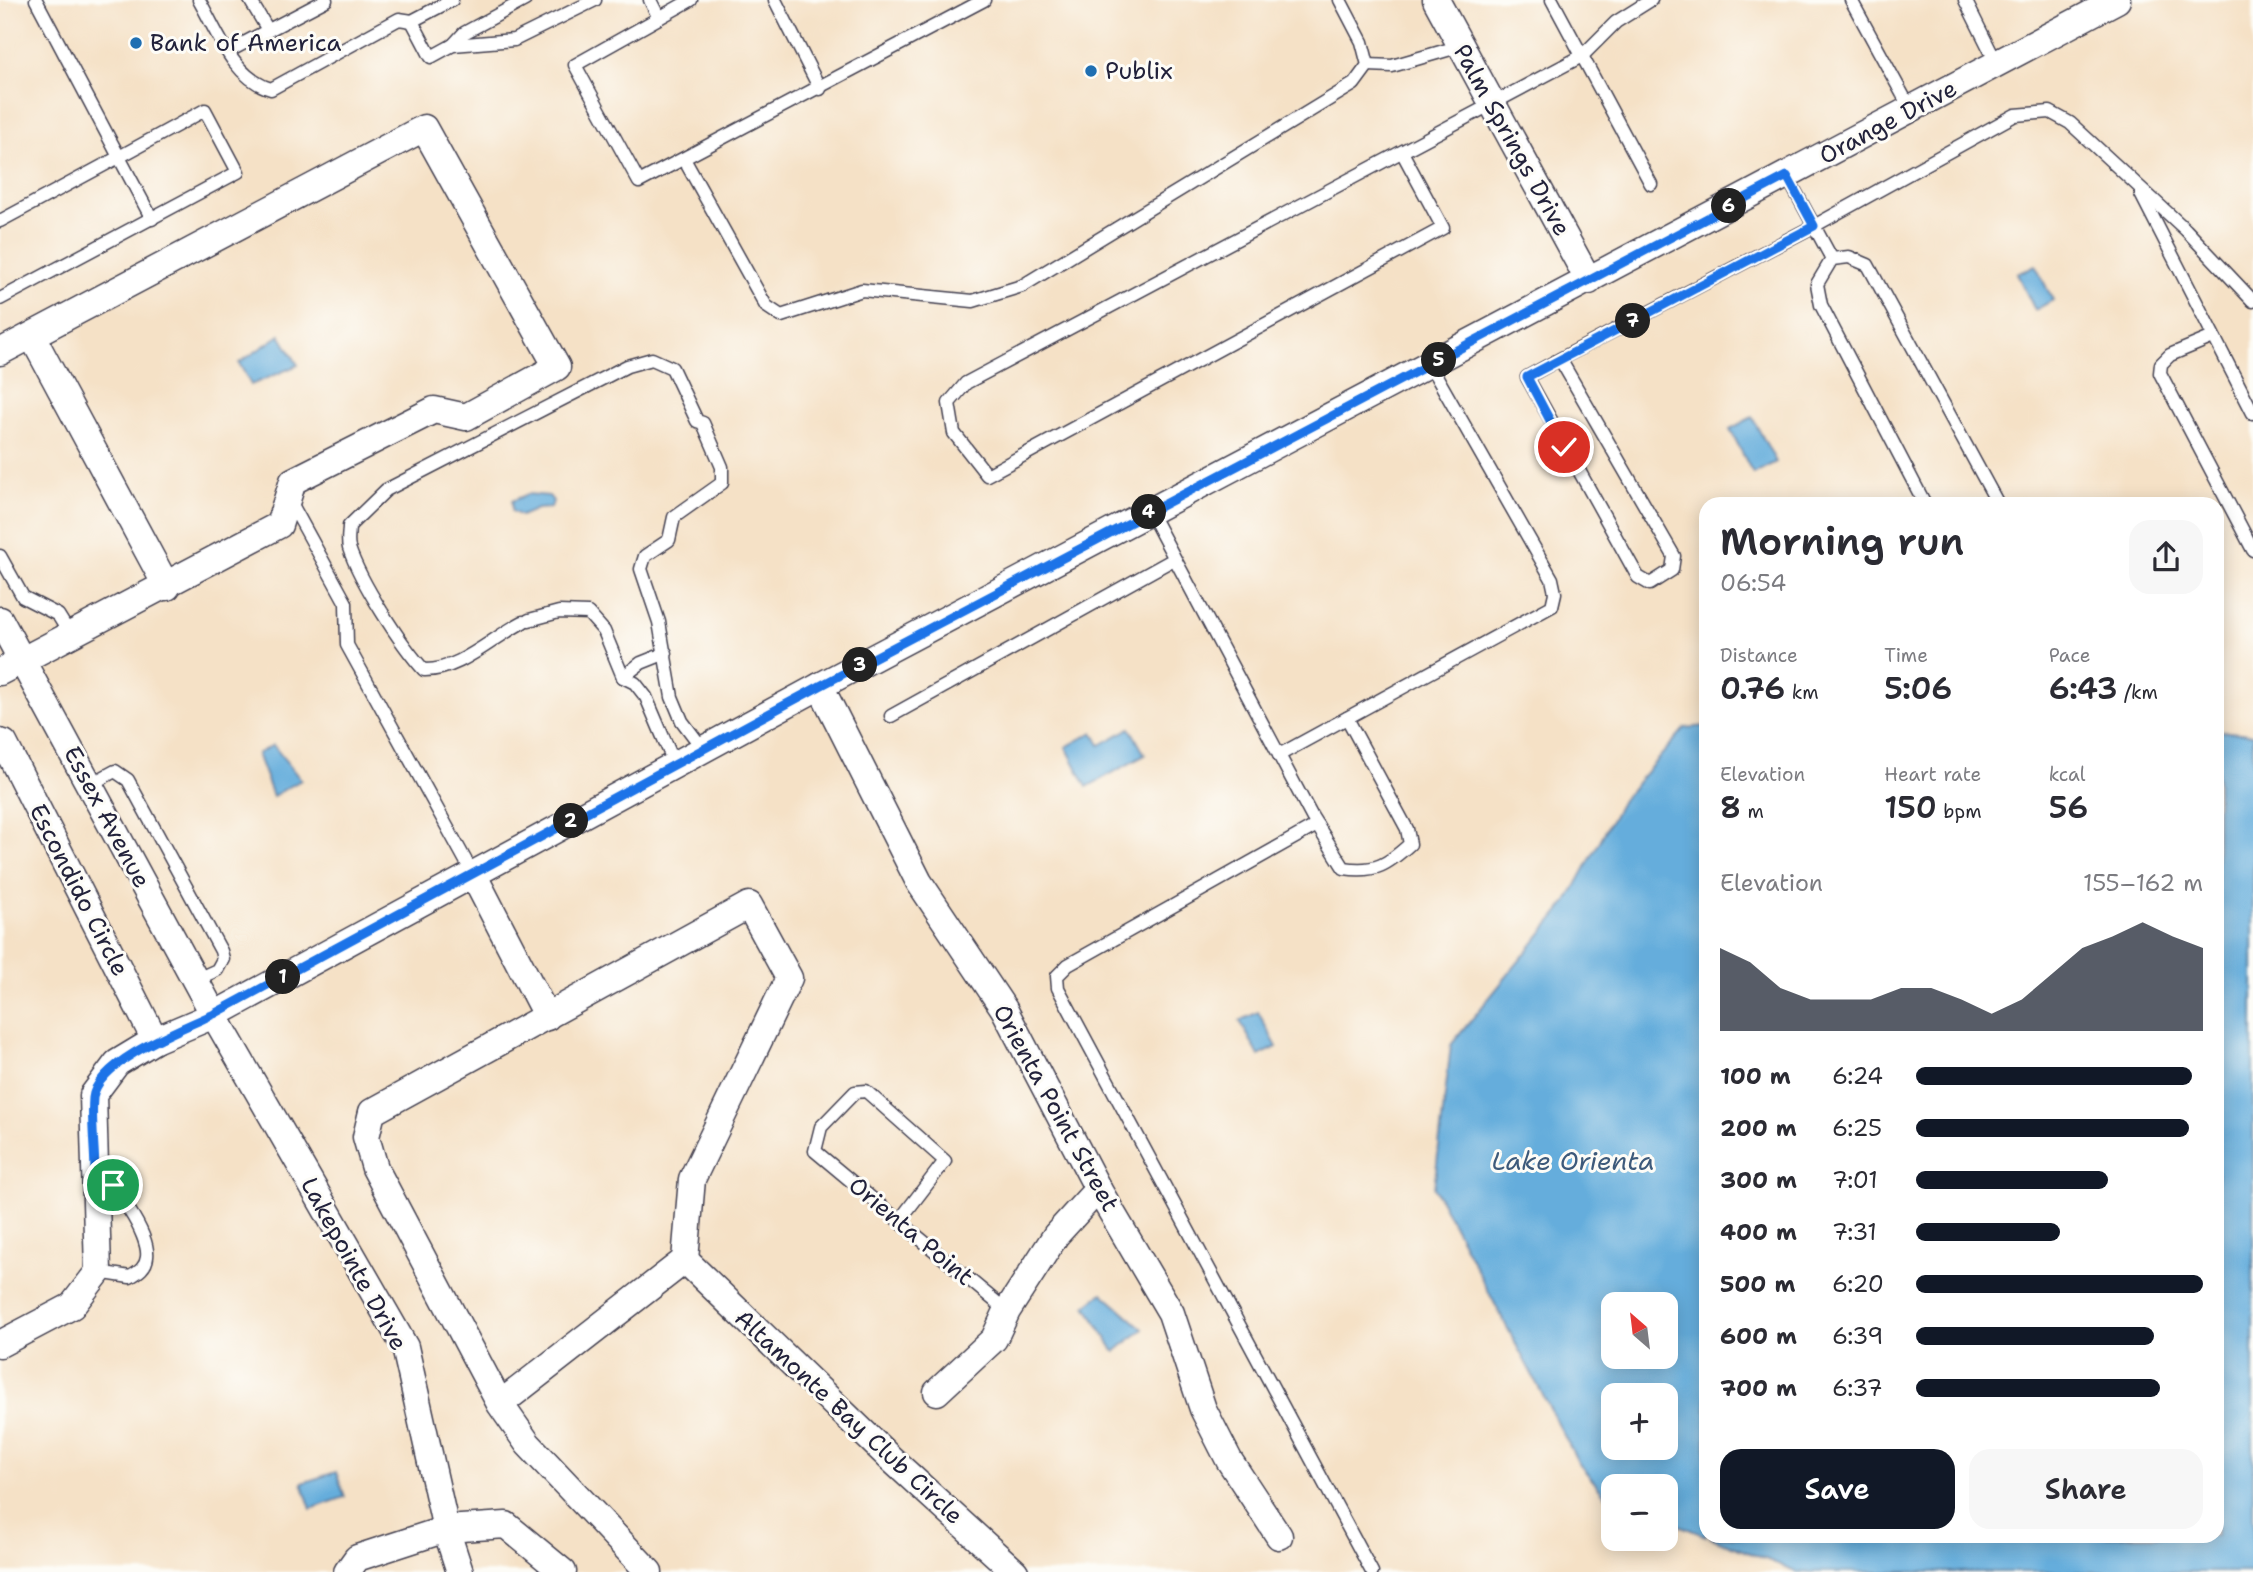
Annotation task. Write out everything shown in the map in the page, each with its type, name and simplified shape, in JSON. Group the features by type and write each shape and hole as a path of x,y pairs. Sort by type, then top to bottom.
{"street":[{"name":"Palm Springs Drive","path":"1436,0 1588,281"},
{"name":"Orange Drive","path":"214,1014 820,686 2117,0"},
{"path":"0,352 424,128 557,367 466,417 434,410 293,481 279,526 11,667"},
{"path":"32,336 167,587"},
{"name":"Essex Avenue","path":"0,620 11,667 90,784 214,1014"},
{"name":"Orienta Point Street","path":"820,686 919,881 1004,1009 1098,1189 1171,1313 1208,1420 1229,1460 1279,1536"},
{"name":"Escondido Circle","path":"0,742 10,755 155,1040"},
{"path":"473,874 547,1017"},
{"path":"500,1404 685,1260 692,1180 789,978 749,905 372,1112 366,1137 375,1168 500,1404 528,1444 649,1572"},
{"path":"0,1344 72,1306 98,1272 93,1095 117,1063 155,1040 214,1014"},
{"name":"Lakepointe Drive","path":"214,1014 405,1347 446,1529 460,1572"},
{"path":"937,1392 994,1339 1007,1311 1056,1235 1098,1189"},
{"name":"Altamonte Bay Club Circle","path":"685,1260 890,1458 1016,1572"},
{"path":"347,1572 357,1558 446,1529 506,1525 562,1572"},
{"path":"1025,1572 1037,1572"}],"lane":[{"path":"36,0 152,219"},
{"path":"199,0 239,70 254,84 271,89 399,19 412,21 452,0"},
{"path":"250,0 268,30"},
{"path":"229,51 326,0"},
{"path":"412,21 431,57 453,45 464,33 526,0"},
{"path":"453,45 514,40 595,0"},
{"path":"650,0 659,18"},
{"path":"691,0 576,65 639,183 985,0"},
{"path":"775,0 820,89"},
{"path":"1340,0 1362,42 1368,65"},
{"path":"1552,0 1651,184"},
{"path":"1402,152 1443,229 987,475 954,433 949,403 966,383 1582,56 1616,22 1651,0"},
{"path":"1851,0 1911,110"},
{"path":"1965,0 1997,64"},
{"path":"1368,65 1392,66 1461,46"},
{"path":"684,159 766,306 781,316 862,290 973,301 1022,286 1354,84 1368,65"},
{"path":"0,221 205,110 238,172 0,299"},
{"path":"1560,359 1674,556 1672,570 1650,584 1638,577 1527,377 1560,359 1814,226 2015,116 2050,112 2070,123 2186,230 2253,301"},
{"path":"1787,176 1832,259"},
{"path":"2136,184 2253,413"},
{"path":"1832,259 1849,257 1868,265 1994,497"},
{"path":"1832,259 1817,284 1821,305 1921,497"},
{"path":"2213,337 2170,355 2161,364 2160,373 2253,550"},
{"path":"675,765 646,697 635,684 623,677 604,631 587,613 559,612 526,621 451,664 437,670 424,670 403,648 348,546 349,526 386,490 604,378 652,359 672,368 697,421 703,424 722,467 722,483 674,517 669,540 645,556 641,569 666,653 672,697 682,721 703,749"},
{"path":"1279,755 1552,606 1555,593 1552,579 1430,365"},
{"path":"288,497 346,603 347,645 473,874"},
{"path":"1150,512 1317,825 1344,868 1359,870 1387,865 1410,844 1407,829 1347,718"},
{"path":"0,556 23,597 58,615 72,637"},
{"path":"891,716 1174,559"},
{"path":"623,677 640,663 666,653"},
{"path":"90,784 115,771 128,780 221,951 223,958 217,970 195,980"},
{"path":"1317,825 1068,965 1057,976 1058,988 1372,1572"},
{"name":"Orienta Point","path":"899,1221 945,1161 866,1091 855,1092 821,1126 815,1151 899,1221 1007,1311"},
{"path":"95,1174 113,1185 142,1234 148,1253 141,1271 130,1277 98,1272"}],"water":[{"path":"2035,265 2053,300 2035,310 2017,274"},
{"path":"280,335 298,365 251,385 239,363"},
{"path":"1752,417 1776,462 1753,474 1730,429"},
{"path":"528,494 549,496 553,501 551,508 537,509 521,516 512,511 512,501"},
{"name":"Lake Orienta","path":"1699,727 1699,1533 1678,1525 1678,1474 1601,1474 1601,1490 1579,1464 1434,1188 1451,1045 1567,902 1622,800 1685,728"},
{"path":"1130,728 1145,755 1087,787 1066,747 1093,732 1100,745"},
{"path":"2224,732 2253,734 2253,1572 1798,1572 1724,1543 2224,1543"},
{"path":"273,745 301,780 273,796 257,754"},
{"path":"1258,1012 1277,1047 1259,1056 1240,1021"},
{"path":"1102,1293 1143,1329 1115,1352 1086,1306"},
{"path":"336,1472 345,1497 311,1509 302,1483"}],"place":[{"name":"Bank of America","path":"136,43"},
{"name":"Publix","path":"1091,71"}],"route":[{"path":"113,1185 95,1174 93,1095 117,1063 155,1040 214,1014 820,686 1787,176 1814,226 1527,377 1564,447"}]}
